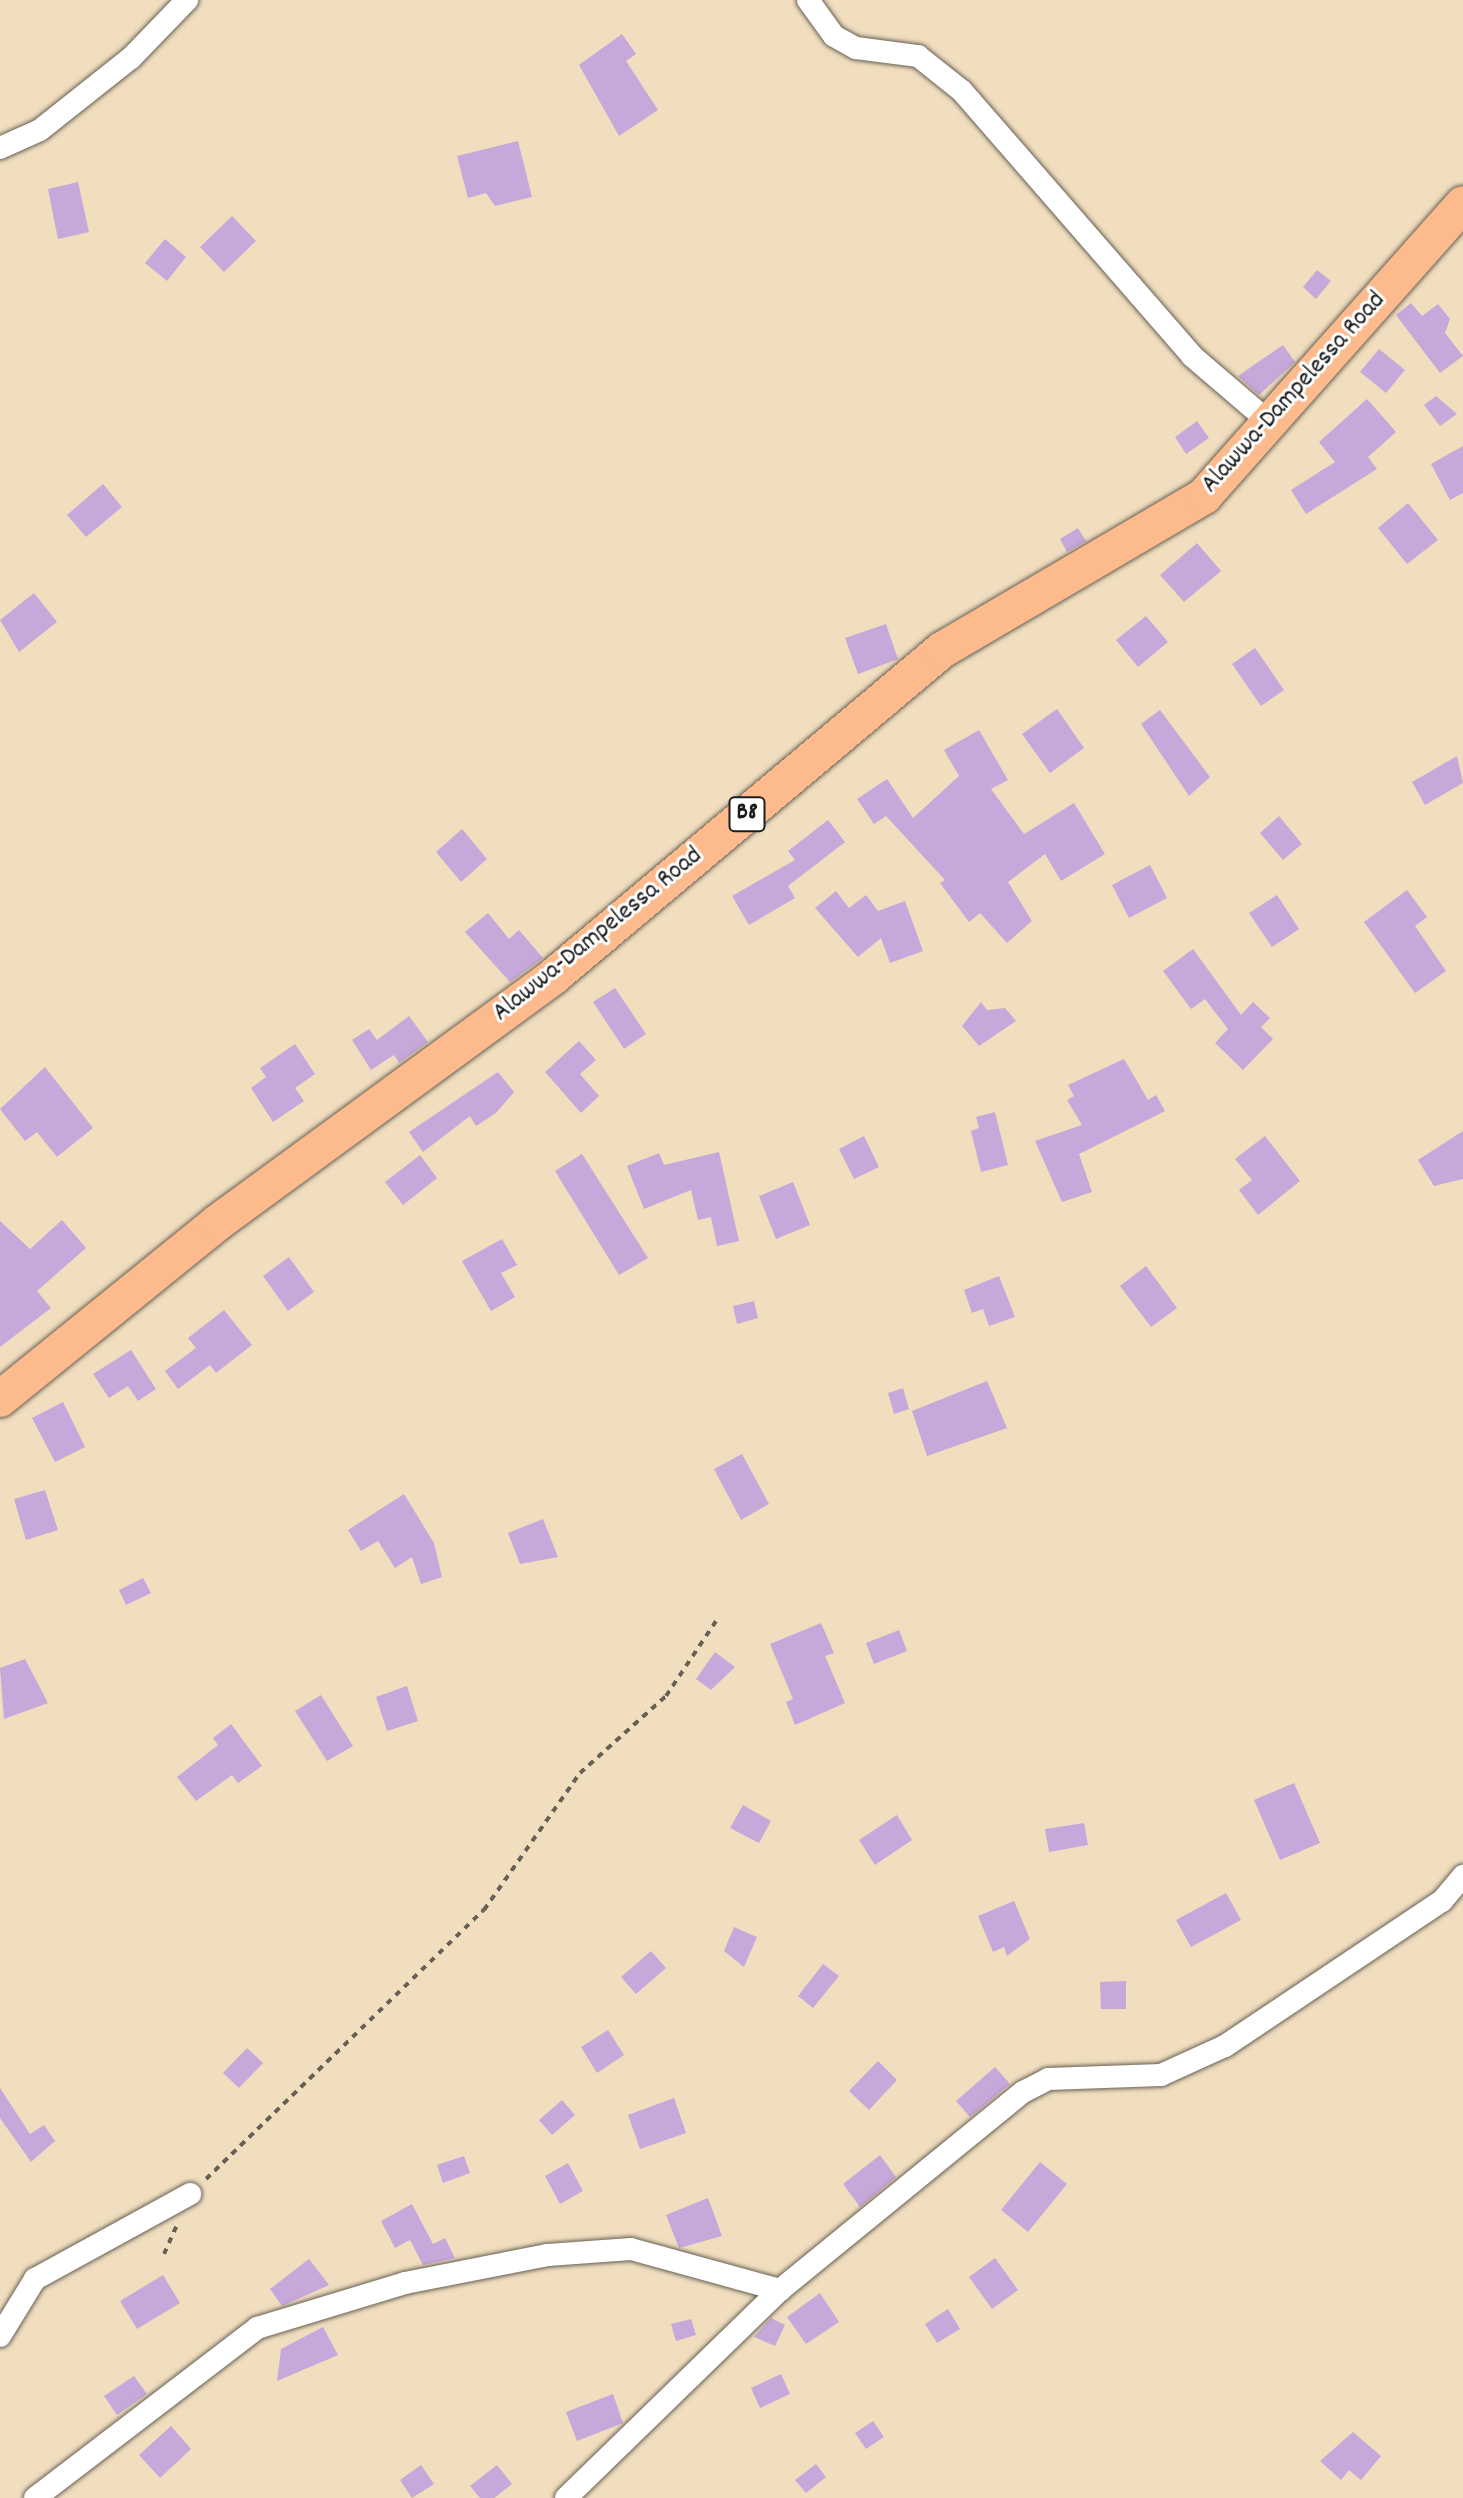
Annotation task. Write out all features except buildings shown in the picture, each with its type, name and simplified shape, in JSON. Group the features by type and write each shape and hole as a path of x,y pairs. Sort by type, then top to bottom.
{"main road":[{"name":"Alawwa-Dampelessa Road","path":"0,1399 217,1223 554,976 942,650 1204,496 1463,204"}],"street":[{"path":"0,148 40,130 131,58 187,0"},
{"path":"808,0 834,36 856,48 918,56 962,91 1192,356 1269,422"},
{"path":"566,2498 780,2290 1023,2092 1048,2079 1161,2075 1225,2046 1442,1901 1463,1876"},
{"path":"0,2336 35,2279 190,2194"},
{"path":"35,2498 257,2328 405,2283 548,2255 631,2249 780,2290"}],"path":[{"path":"164,2254 190,2194 484,1910 580,1773 666,1696 718,1618"}]}
